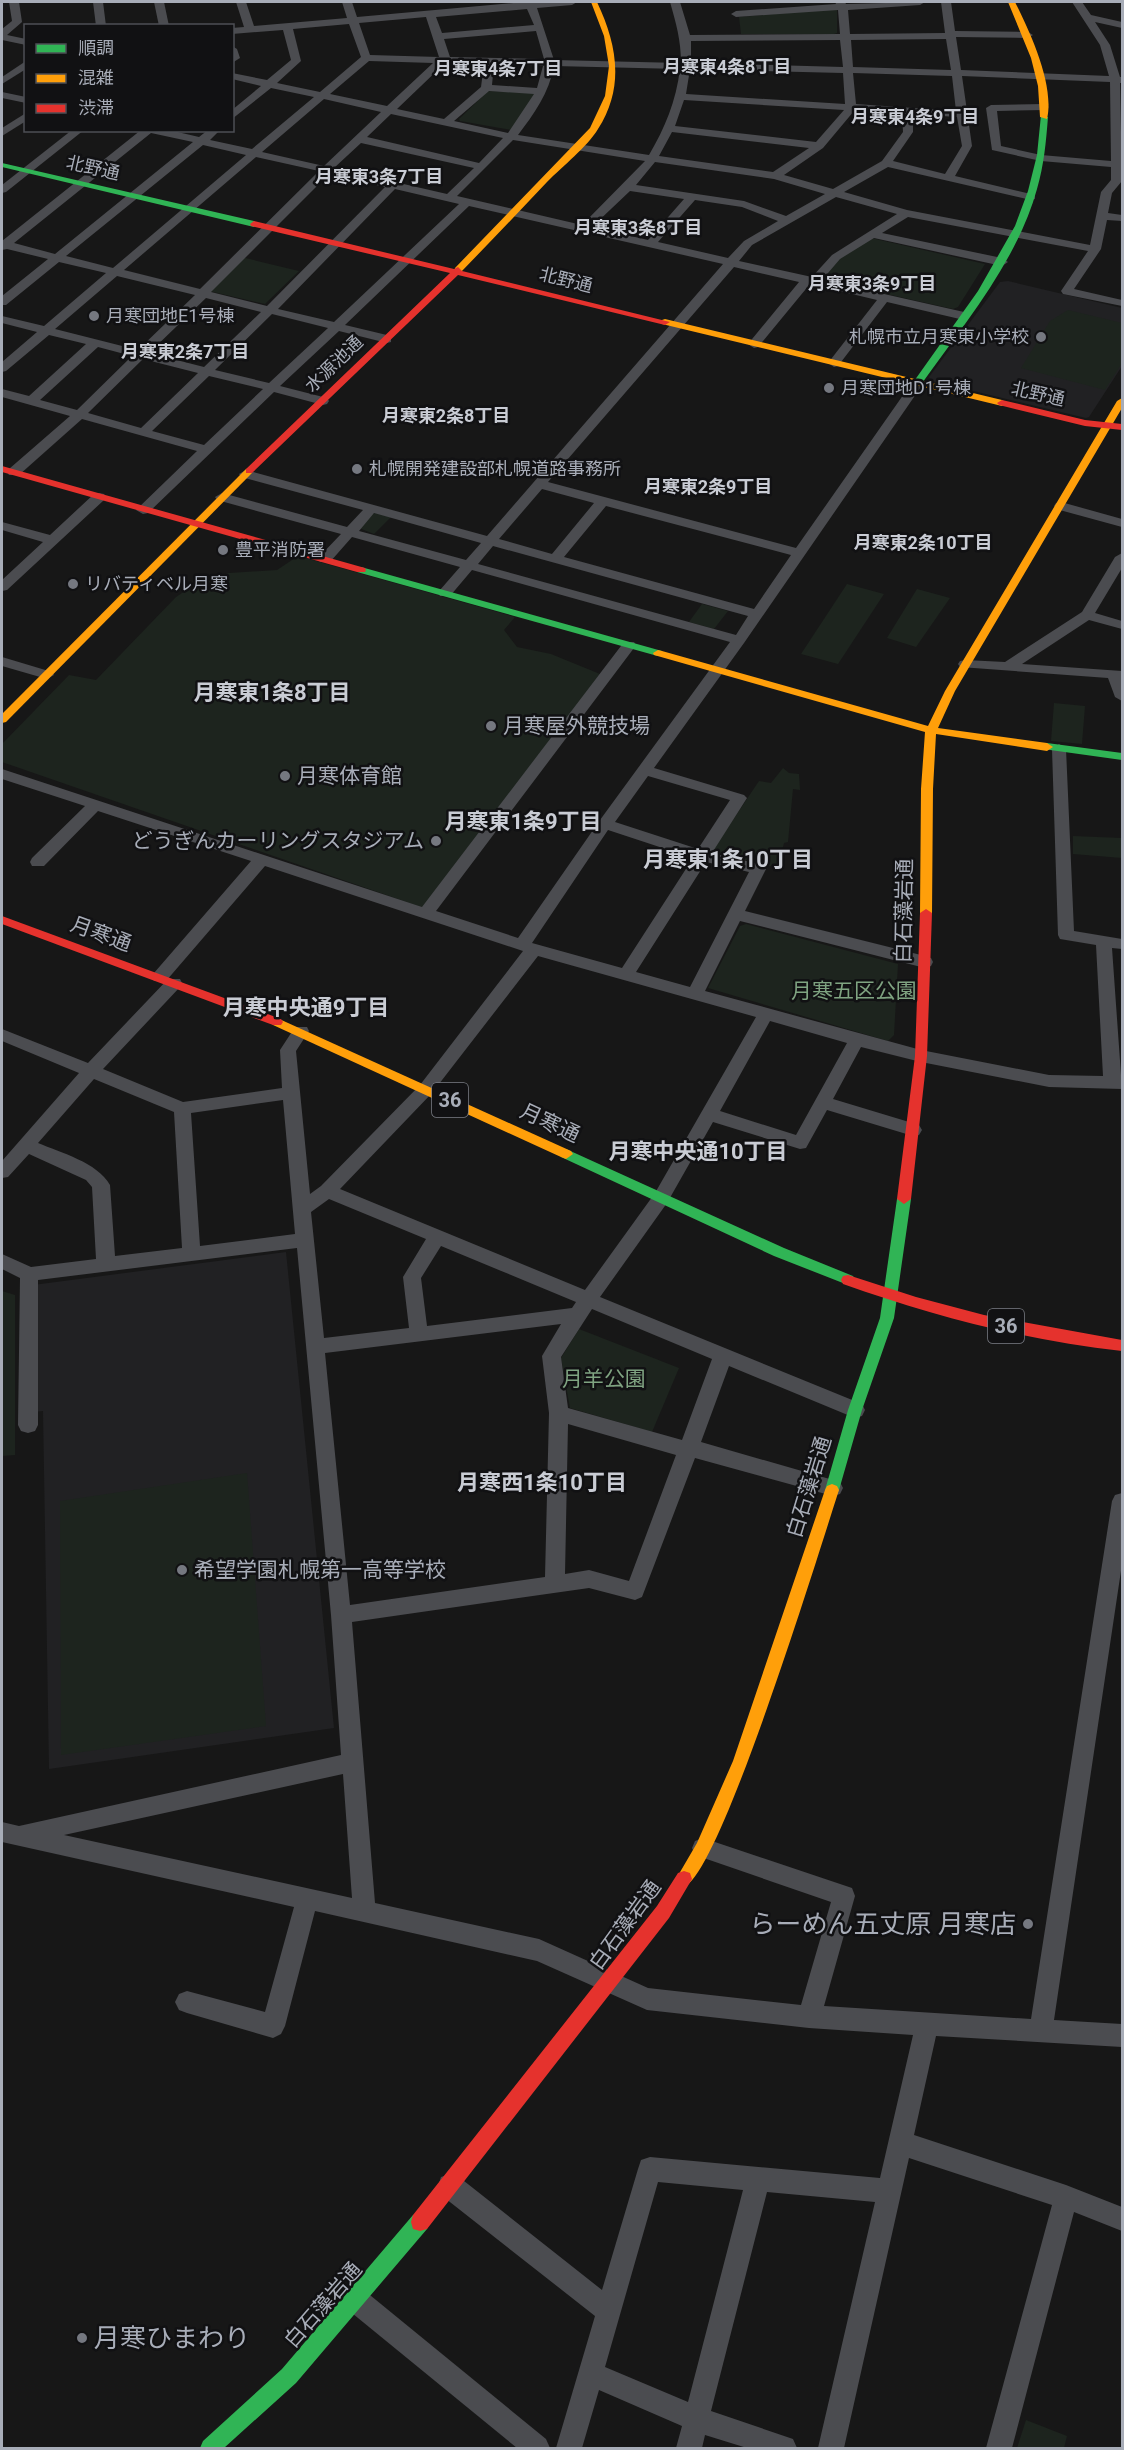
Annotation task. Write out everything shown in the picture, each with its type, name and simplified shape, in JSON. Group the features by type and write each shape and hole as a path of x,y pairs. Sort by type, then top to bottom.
{"main road":[{"name":"水源池通","path":"2,720 222,497 456,272 578,148 604,113 609,102 616,65 608,30 594,2"},
{"path":"917,384 1002,262 1017,234 1031,197 1041,158 1044,107 1041,75 1028,35 1011,2"},
{"name":"北野通","path":"2,165 407,260 917,384 1107,427 1122,428"},
{"name":"白石藻岩通","path":"211,2448 289,2376 356,2300 450,2186 663,1912 703,1848 741,1761 833,1488 855,1410 887,1318 892,1295 921,1056 925,962 927,789 931,730 944,700 1122,401"},
{"path":"8,471 931,730 1122,757"},
{"name":"月寒通","path":"2,920 301,1031 778,1252 934,1309 1017,1329 1122,1346"}],"street":[{"path":"2,4 14,2 17,22 2,35"},
{"path":"98,2 101,24"},
{"path":"159,2 164,24"},
{"path":"241,2 250,29"},
{"path":"347,2 366,58"},
{"path":"234,31 530,3 572,2"},
{"path":"583,230 628,187 652,159 668,128 680,97 687,67 683,16 675,2"},
{"path":"729,2 736,14 737,38"},
{"path":"736,14 842,4 920,2"},
{"path":"946,2 967,146 949,177"},
{"path":"1077,2 1105,45 1119,80 1120,165 1117,181 1107,192 1095,249 1067,291 1122,303"},
{"path":"448,199 512,136 541,91 549,63 530,3"},
{"path":"775,176 819,146 851,108 842,4"},
{"path":"8,471 79,415 326,170 446,56 430,14"},
{"path":"1089,18 1122,25"},
{"path":"234,114 296,61 287,26"},
{"path":"439,36 539,28"},
{"path":"2,35 24,41"},
{"path":"685,38 1028,35"},
{"path":"1105,45 1119,48"},
{"path":"2,368 366,58 1041,75 1119,80"},
{"path":"447,122 486,88 489,62"},
{"path":"2,81 24,65"},
{"path":"234,76 512,136 578,148 775,176 906,213 1095,249"},
{"path":"486,88 541,91"},
{"path":"2,95 24,100"},
{"path":"680,97 961,114"},
{"path":"1044,107 991,108 996,148 1041,158 1120,165"},
{"path":"445,593 748,243 886,163 908,132 907,110"},
{"path":"2,133 24,117"},
{"path":"668,128 819,146"},
{"path":"2,190 76,132"},
{"path":"2,245 146,132"},
{"path":"162,132 465,204 964,316"},
{"path":"2,302 213,132"},
{"path":"360,139 482,167"},
{"path":"886,163 1031,197"},
{"path":"144,432 270,310 392,186"},
{"path":"628,187 744,204 786,219"},
{"path":"1107,192 1122,193"},
{"path":"651,244 692,196"},
{"path":"144,510 465,204"},
{"path":"754,344 810,281 836,257 906,213"},
{"path":"1101,216 1122,218"},
{"path":"870,234 1002,262"},
{"path":"2,245 387,339"},
{"path":"834,363 884,298"},
{"path":"2,319 323,401"},
{"path":"31,401 95,343"},
{"path":"302,1209 327,1191 426,1089 528,947 605,824 739,639 917,384"},
{"path":"2,393 207,450"},
{"path":"246,474 756,614"},
{"path":"539,484 798,553"},
{"path":"3,585 99,497"},
{"path":"222,497 739,639"},
{"path":"555,558 603,501"},
{"path":"1061,506 1122,523"},
{"path":"325,559 372,508"},
{"path":"2,525 52,540"},
{"path":"1010,666 1087,615 1122,557"},
{"path":"1087,615 1122,625"},
{"path":"425,914 629,645"},
{"path":"2,661 47,675"},
{"path":"965,664 1118,676 1122,697"},
{"path":"1059,749 1065,935 1122,944"},
{"path":"626,974 700,855 739,798 644,770"},
{"path":"2,774 528,947 857,1040 921,1056 1049,1081 1117,1083 1104,941"},
{"path":"38,862 94,805"},
{"path":"605,824 700,855 758,869 695,994"},
{"path":"2,1173 167,980 261,860"},
{"path":"735,914 925,962"},
{"path":"555,1584 559,1413 551,1356 582,1307 661,1198 766,1014"},
{"path":"301,1031 288,1050 291,1093 341,1615 364,1911"},
{"path":"2,1035 182,1108 291,1093"},
{"path":"710,1114 800,1143 857,1040"},
{"path":"823,1102 913,1130"},
{"path":"182,1108 192,1255"},
{"path":"26,1145 92,1175 101,1185 106,1265"},
{"path":"327,1191 436,1238 582,1307 723,1356 855,1410"},
{"path":"419,1334 411,1277 436,1238"},
{"path":"2,1260 29,1274 304,1240"},
{"path":"28,1425 29,1274"},
{"path":"315,1347 419,1334 582,1307"},
{"path":"341,1615 589,1579 634,1591 723,1356"},
{"path":"559,1413 687,1450 701,1450 833,1488"},
{"path":"1041,2030 1114,1603 1122,1501"},
{"path":"9,1834 352,1762"},
{"path":"9,1834 539,1950 647,1999 809,2017 1122,2036"},
{"path":"703,1848 844,1896 809,2017"},
{"path":"187,2002 273,2026 307,1899"},
{"path":"831,2448 927,2025"},
{"path":"900,2143 1066,2197 1122,2219"},
{"path":"569,2448 650,2169 889,2191"},
{"path":"689,2448 758,2180"},
{"path":"450,2186 609,2311"},
{"path":"999,2448 1066,2197"},
{"path":"356,2300 537,2448"},
{"path":"591,2374 697,2419 784,2448"}],"shaded area":[{"name":"札幌市立月寒東小学校","path":"1008,281 1122,308 1122,366 1089,417 932,381 929,377 1000,282"},
{"name":"希望学園札幌第一高等学校","path":"286,1252 334,1728 49,1769 43,1411 34,1412 33,1285"}],"green space":[{"path":"837,9 837,33 834,34 741,34 739,17"},
{"path":"488,91 535,94 511,130 460,121 459,119"},
{"path":"871,238 985,264 958,307 953,309 820,279 836,260"},
{"path":"241,257 299,271 265,304 209,291"},
{"path":"1068,310 1122,323 1122,363 1105,390 1021,368 1050,321"},
{"path":"371,514 391,517 374,534 359,528"},
{"path":"298,556 515,617 504,630 517,647 551,654 600,674 424,908 2,762 2,744 69,675 96,680 176,597 197,583 229,573 277,570"},
{"path":"847,584 884,594 838,664 801,654"},
{"path":"917,589 950,598 916,647 887,638"},
{"path":"702,604 728,611 714,629 689,622"},
{"path":"1054,703 1085,706 1082,744 1051,741"},
{"path":"783,768 789,773 799,774 800,790 793,789 788,842 784,843 778,866 768,866 716,852 714,848 759,781 771,783"},
{"path":"1073,836 1122,838 1122,858 1073,854"},
{"name":"月寒五区公園","path":"746,924 898,964 894,1035 888,1041 708,988 740,926"},
{"path":"2,1291 15,1295 15,1455 2,1456"},
{"name":"月羊公園","path":"579,1329 679,1368 652,1432 570,1408 561,1358"},
{"path":"247,1473 266,1726 61,1755 60,1501"},
{"path":"1026,2420 1067,2436 1064,2448 1017,2448"}],"traffic: fast":[{"path":"917,384 982,291 1019,226 1032,191 1041,155 1044,117"},
{"path":"2,165 254,224"},
{"path":"361,570 658,653"},
{"path":"1047,747 1122,757"},
{"path":"566,1154 779,1252 848,1280"},
{"path":"832,1490 855,1410 887,1318 904,1199"},
{"path":"210,2448 289,2376 420,2222"}],"traffic: slow":[{"path":"458,270 594,129 603,112 609,96 613,66 608,36 594,2"},
{"path":"1011,2 1035,58 1042,86 1044,117"},
{"path":"665,322 1002,403"},
{"path":"926,913 927,789 931,730 950,691 1122,401"},
{"path":"2,720 249,471"},
{"path":"658,653 931,730 1047,747"},
{"path":"277,1022 566,1154"},
{"path":"684,1879 703,1848 741,1761 832,1490"}],"traffic: jam":[{"path":"254,224 665,322"},
{"path":"249,471 458,270"},
{"path":"1002,403 1085,423 1122,427"},
{"path":"2,469 361,570"},
{"path":"904,1199 921,1056 926,913"},
{"path":"2,920 277,1022"},
{"path":"848,1280 949,1312 1122,1346"},
{"path":"420,2222 663,1912 684,1879"}],"place":[{"name":"月寒団地E1号棟","path":"94,316"},
{"name":"札幌市立月寒東小学校","path":"1041,337"},
{"name":"月寒団地D1号棟","path":"829,388"},
{"name":"札幌開発建設部札幌道路事務所","path":"357,469"},
{"name":"豊平消防署","path":"223,550"},
{"name":"リバティベル月寒","path":"73,584"},
{"name":"月寒屋外競技場","path":"491,726"},
{"name":"月寒体育館","path":"285,776"},
{"name":"どうぎんカーリングスタジアム","path":"436,841"},
{"name":"希望学園札幌第一高等学校","path":"182,1570"},
{"name":"らーめん五丈原 月寒店","path":"1028,1924"},
{"name":"月寒ひまわり","path":"82,2338"}],"district":[{"name":"月寒東4条8丁目","path":"727,67"},
{"name":"月寒東4条7丁目","path":"498,69"},
{"name":"月寒東4条9丁目","path":"915,117"},
{"name":"月寒東3条7丁目","path":"379,177"},
{"name":"月寒東3条8丁目","path":"638,228"},
{"name":"月寒東3条9丁目","path":"872,284"},
{"name":"月寒東2条7丁目","path":"185,352"},
{"name":"月寒東2条8丁目","path":"446,416"},
{"name":"月寒東2条9丁目","path":"708,487"},
{"name":"月寒東2条10丁目","path":"923,543"},
{"name":"月寒東1条8丁目","path":"272,692"},
{"name":"月寒東1条9丁目","path":"523,821"},
{"name":"月寒東1条10丁目","path":"728,859"},
{"name":"月寒中央通9丁目","path":"306,1007"},
{"name":"月寒中央通10丁目","path":"698,1151"},
{"name":"月寒西1条10丁目","path":"542,1482"}]}
